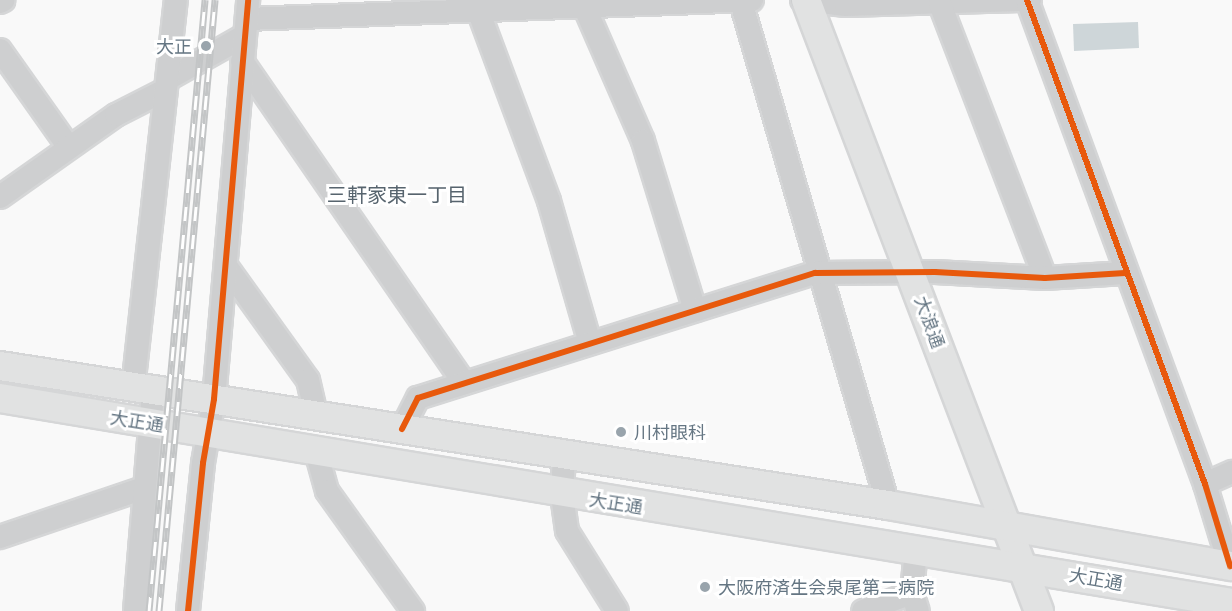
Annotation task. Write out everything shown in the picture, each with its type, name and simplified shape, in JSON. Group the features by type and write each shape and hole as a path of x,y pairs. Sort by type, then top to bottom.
{"main road":[{"name":"大浪通","path":"806,0 1039,611"},
{"name":"大正通","path":"0,366 888,505 1231,566"},
{"name":"大正通","path":"0,398 562,495 1022,565 1232,603"}],"street":[{"path":"135,611 151,423 143,390 167,84 176,0"},
{"path":"802,0 940,4 1028,0 1125,273 1205,484 1231,566"},
{"path":"0,196 68,146 167,84 246,18 474,7 585,8 747,1 818,273 888,505"},
{"path":"940,4 1045,279"},
{"path":"474,7 549,201 590,343"},
{"path":"585,8 643,141 695,310"},
{"path":"188,611 207,434 214,399 246,18"},
{"path":"0,50 68,146"},
{"path":"242,61 464,383"},
{"path":"226,266 308,380 316,416"},
{"path":"402,429 418,398 818,273 911,272 1045,279 1125,273"},
{"path":"316,451 327,490 413,611"},
{"path":"564,455 562,495 567,531 617,611"},
{"path":"1205,484 1232,472"},
{"path":"0,537 144,488"},
{"path":"863,611 915,602 916,549"}],"shaded area":[{"path":"1138,22 1139,48 1074,51 1073,24"}],"railway":[{"path":"149,611 205,0"},
{"path":"159,611 215,0"}],"cycle path":[{"path":"188,611 203,463 214,399 248,0"},
{"path":"1027,0 1205,484 1230,566"},
{"path":"402,429 418,398 815,273 935,272 1045,278 1125,273"}],"place":[{"name":"大正","path":"206,46"},
{"name":"川村眼科","path":"621,432"},
{"name":"大阪府済生会泉尾第二病院","path":"705,587"}],"district":[{"name":"三軒家東一丁目","path":"397,194"}]}
